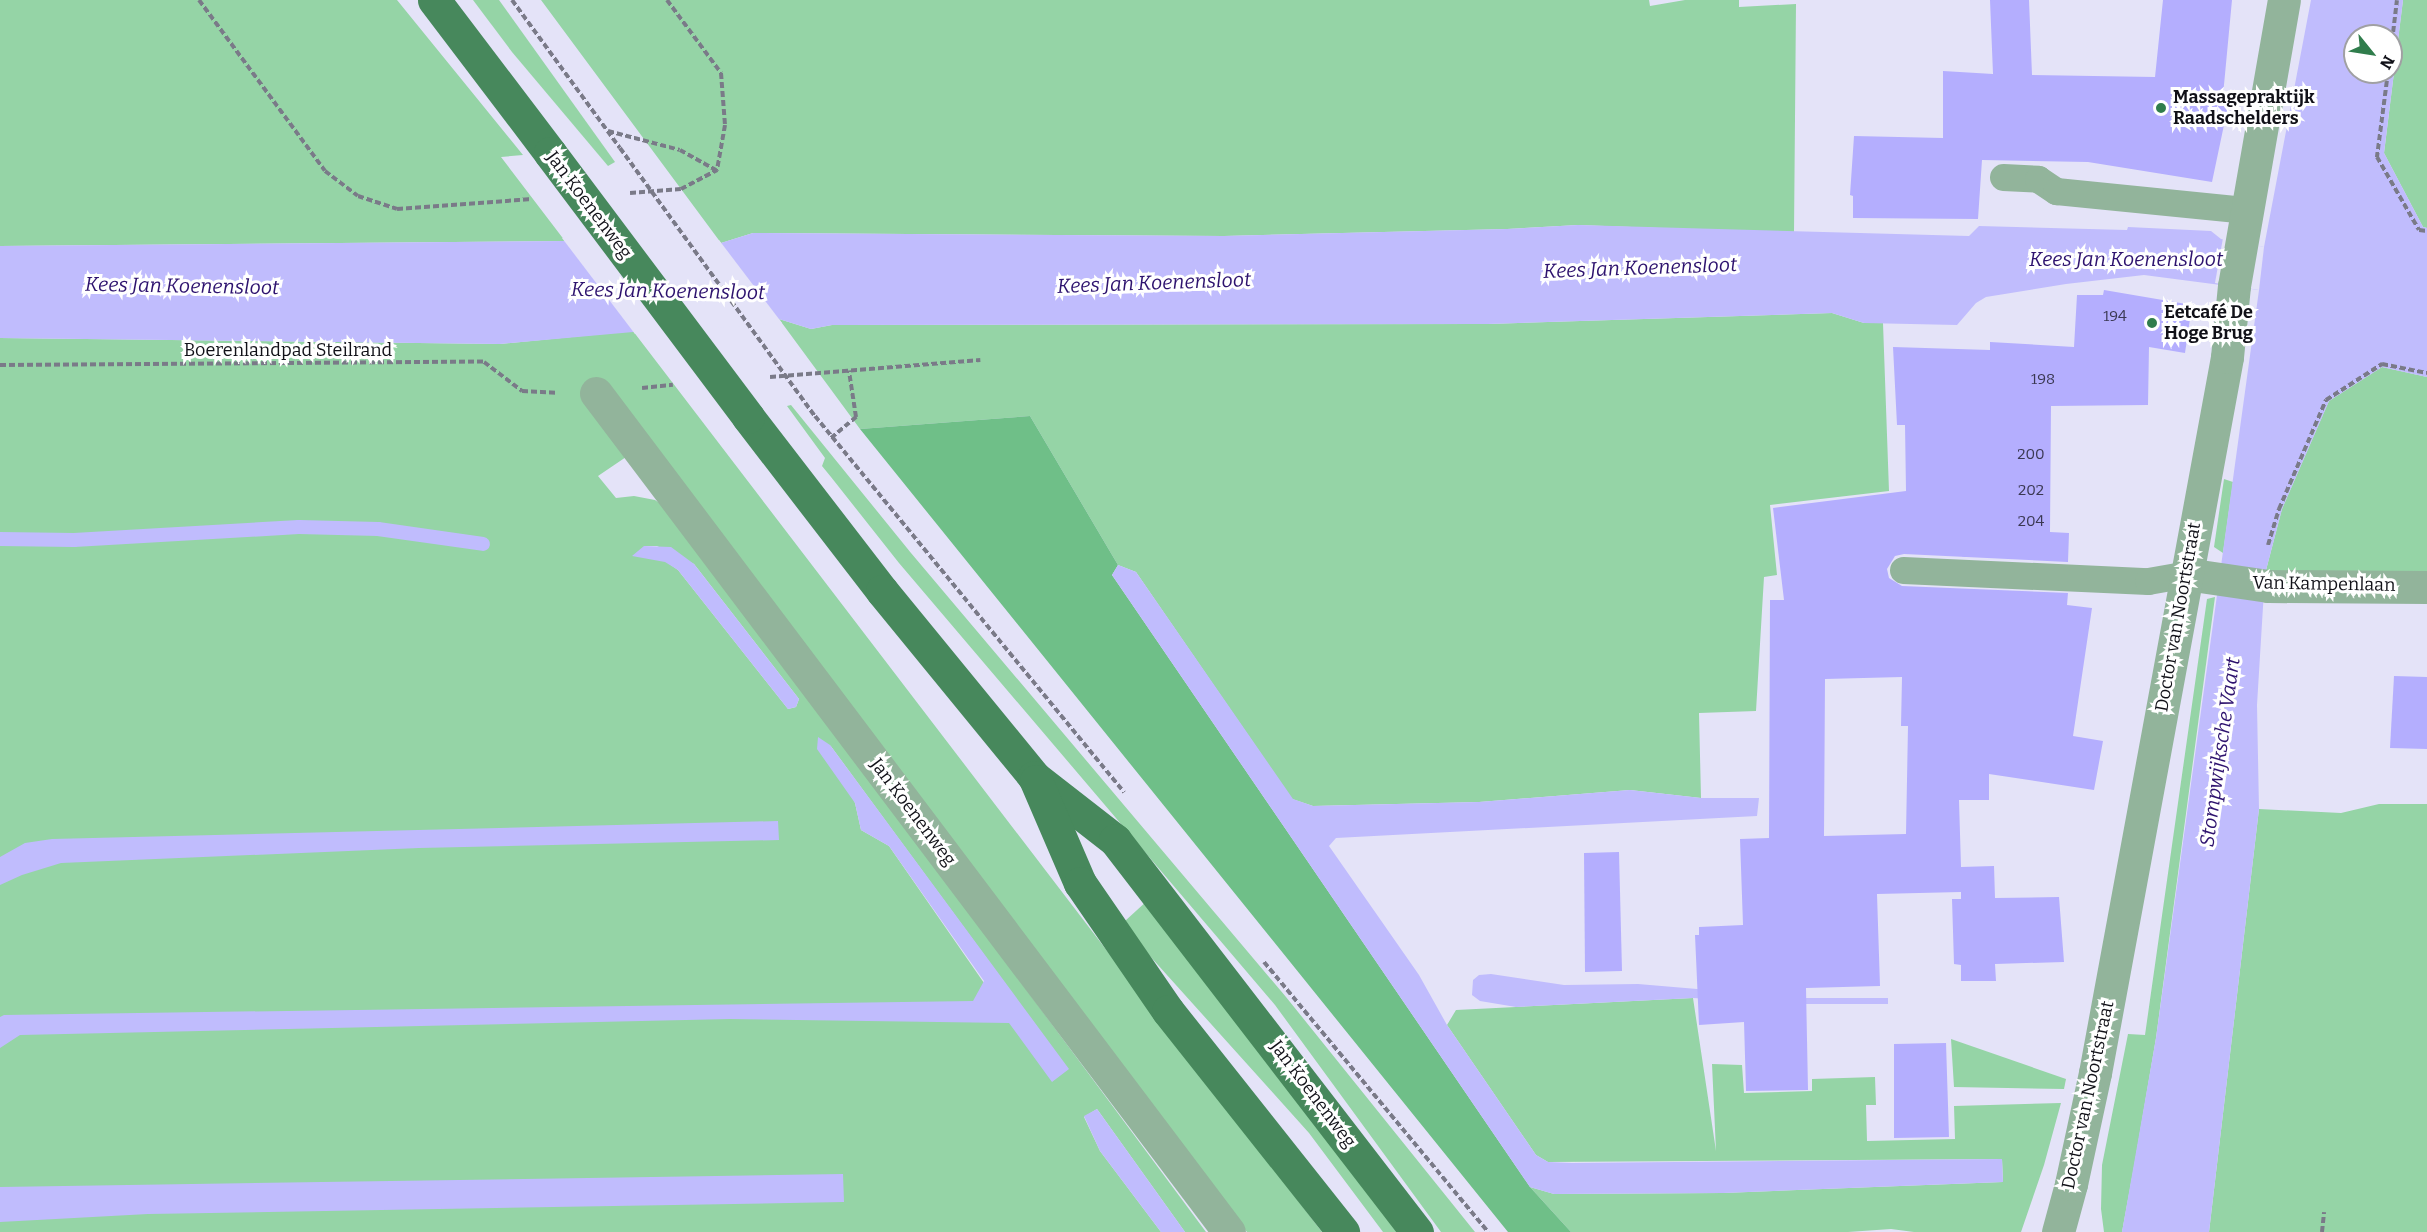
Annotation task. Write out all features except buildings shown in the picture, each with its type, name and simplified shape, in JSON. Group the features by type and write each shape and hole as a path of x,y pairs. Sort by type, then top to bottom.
{"main road":[{"name":"Jan Koenenweg","path":"434,0 882,591 1034,777 1115,840 1417,1232"},
{"name":"Jan Koenenweg","path":"1034,777 1080,883 1168,1011 1343,1232"}],"street":[{"name":"Doctor van Noortstraat","path":"2058,1232 2072,1184 2095,1073 2227,357 2234,286 2284,0"},
{"name":"Jan Koenenweg","path":"581,393 1229,1232"},
{"name":"Van Kampenlaan","path":"2186,574 2218,578 2266,570 2427,586"}],"lane":[{"path":"2003,177 2038,179 2056,191 2247,210"},
{"path":"1903,570 2148,581 2186,574"}],"path":[{"path":"199,0 325,171 358,196 397,209 533,199"},
{"path":"512,0 831,438 856,417 849,370"},
{"path":"667,0 721,73 725,125 717,170"},
{"path":"2394,24 2397,0"},
{"path":"2386,84 2377,157 2419,230 2427,231"},
{"path":"606,130 680,150 717,170"},
{"path":"681,189 717,170"},
{"path":"818,373 980,360"},
{"name":"Boerenlandpad Steilrand","path":"0,365 484,362 522,391 581,393"},
{"path":"2266,570 2279,509 2326,400 2382,364 2427,373"},
{"path":"2322,1232 2324,1212"}],"green space":[{"path":"0,0 397,0 523,155 501,157 565,241 0,246"},
{"path":"473,0 499,0 615,162 608,166 512,52"},
{"path":"541,0 1649,0 1650,6 1685,0 1739,0 1739,7 1796,4 1794,233 1578,225 1224,236 753,233 721,243"},
{"path":"2403,0 2427,0 2427,228 2423,227 2384,153 2393,84 2403,84 2403,24 2400,24"},
{"path":"1832,313 1864,323 1883,323 1889,491 1770,505 1777,575 1764,577 1756,711 1699,713 1701,798 1630,790 1479,802 1313,806 1292,799 1136,572 1118,565 1030,416 860,429 779,319 811,329 832,325 1488,324"},
{"path":"633,331 1322,1232 1247,1232 675,482 626,457 598,476 616,498 634,496 655,500 672,512 1206,1232 1185,1232 1097,1109 1084,1117 1100,1151 1161,1232 0,1232 0,338 500,344","holes":["644,546 657,546 694,564 799,699 796,707 788,709 678,570","830,745 1068,1069 1052,1081 889,846 861,830 855,803"]},
{"path":"2382,367 2427,377 2427,576 2265,574 2282,509 2329,401"},
{"path":"791,405 911,553 1286,997 1475,1232 1441,1232 1275,1005 899,563 822,466 825,458 787,406"},
{"path":"1030,416 1118,565 1112,575 1530,1187 1571,1232 1508,1232 860,429"},
{"path":"2224,479 2233,482 2223,553 2214,547"},
{"path":"2215,597 2156,1038 2135,1161 2122,1232 2104,1232 2101,1209 2102,1165 2128,1034 2145,1035 2207,599"},
{"path":"2379,804 2427,804 2427,1232 2209,1232 2259,809 2341,813"},
{"path":"1148,900 1401,1232 1383,1232 1309,1133 1149,955 1125,921"},
{"path":"1693,998 1716,1151 1712,1064 1742,1065 1744,1093 1812,1091 1812,1079 1875,1077 1876,1105 1866,1105 1867,1141 1955,1139 1954,1106 2061,1103 2044,1165 2021,1232 1914,1232 1891,1229 1848,1232 1571,1232 1530,1187 1554,1194 1723,1193 2003,1182 2002,1159 1548,1162 1536,1155 1447,1025 1456,1010"},
{"path":"1951,1039 2066,1079 2064,1089 1954,1087"}],"water":[{"path":"2311,0 2403,0 2400,24 2343,24 2343,84 2393,84 2384,153 2423,227 2427,228 2427,377 2382,367 2329,401 2282,509 2265,574 2257,705 2259,809 2209,1232 2122,1232 2156,1038 2259,290 2144,275 2066,284 1986,297 1976,303 1957,325 1864,323 1832,313 1488,324 832,325 811,329 779,319 500,344 0,338 0,246 565,241 721,243 753,233 1224,236 1578,225 1969,236 1979,226 2127,230 2128,227 2211,231 2221,239 2264,247"},
{"path":"644,546 671,547 694,564 799,699 796,707 788,709 678,570 665,562 632,556"},
{"path":"1118,565 1136,572 1293,799 1313,806 1479,802 1630,790 1701,798 1759,798 1757,816 1336,838 1329,846 1419,975 1447,1025 1536,1155 1548,1162 1572,1163 2002,1159 2003,1182 1723,1193 1554,1194 1530,1187 1112,575"},
{"path":"818,737 830,745 1069,1069 1052,1082 1009,1023 730,1019 20,1035 0,1048 0,1017 4,1015 973,1001 984,981 889,846 861,830 855,803 817,749"},
{"path":"778,821 779,840 419,848 61,863 22,875 0,885 0,857 25,843 52,839"},
{"path":"1491,974 1564,985 1638,984 1805,998 1888,998 1888,1004 1796,1004 1693,998 1516,1007 1480,1001 1472,995 1473,980 1479,975"},
{"path":"1097,1109 1185,1232 1161,1232 1100,1151 1084,1116"},
{"path":"843,1174 844,1202 148,1214 0,1222 0,1187"}],"pier":[{"path":"562,238 719,240 782,323 635,334"},
{"path":"2223,238 2264,247 2259,290 2215,283"}],"waterway":[{"path":"0,539 74,540 299,527 378,529 483,544"}],"place":[{"name":"Massagepraktijk Raadschelders","path":"2161,108"},
{"name":"Eetcafé De Hoge Brug","path":"2152,323"}],"water label":[{"name":"Kees Jan Koenensloot","path":"2126,259"},
{"name":"Kees Jan Koenensloot","path":"1640,268"},
{"name":"Kees Jan Koenensloot","path":"1154,283"},
{"name":"Kees Jan Koenensloot","path":"182,286"},
{"name":"Kees Jan Koenensloot","path":"668,291"},
{"name":"Stompwijksche Vaart","path":"2220,752"}]}
